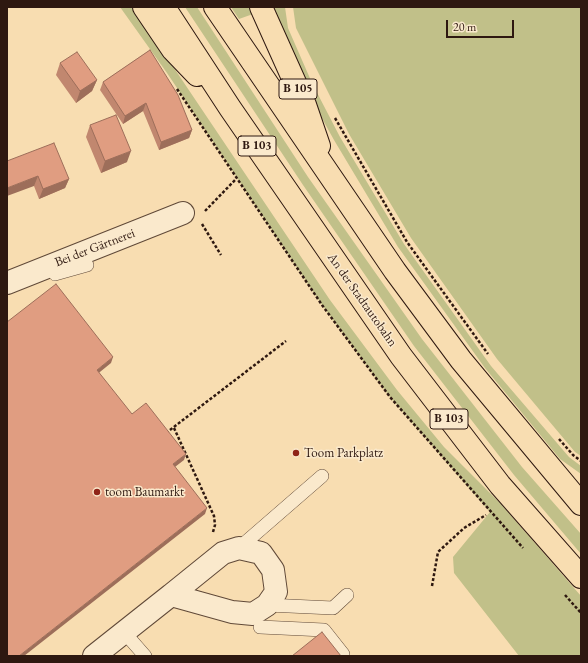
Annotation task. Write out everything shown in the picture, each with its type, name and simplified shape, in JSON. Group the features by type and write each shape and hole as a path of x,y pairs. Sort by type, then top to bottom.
{"highway":[{"path":"144,7 172,50 230,108"},
{"name":"An der Stadtautobahn","path":"164,7 230,108 401,356 500,485 581,577"},
{"path":"215,7 395,271 461,360 581,504"},
{"name":"B 105","path":"261,7 305,105 328,173"}],"street":[{"name":"Bei der Gärtnerei","path":"7,283 195,214"},
{"path":"94,656 223,553 239,548 261,553 273,570 276,592 267,605 253,614 232,612 171,595"}],"lane":[{"path":"7,293 59,272 87,265"},
{"path":"239,548 322,476"},
{"path":"267,605 332,608 346,595"},
{"path":"260,627 324,630 343,654"},
{"path":"124,632 145,656"}],"path":[{"path":"175,86 322,305 390,397 528,554"},
{"path":"334,115 344,136 406,242 490,357"},
{"path":"220,255 195,214 236,178"},
{"path":"164,435 286,341"},
{"path":"174,428 214,516 215,525 211,539"},
{"path":"558,438 573,455 581,461"},
{"path":"432,586 438,552 464,528 486,515"},
{"path":"560,589 581,613"}],"shaded area":[{"path":"120,7 133,7 330,300 397,390 444,447 500,503 581,596 581,656 519,656 454,573 453,557 490,512 390,397 322,305 167,73"},
{"path":"185,7 197,7 308,177 422,339 522,467 581,534 581,554 514,475 414,346 303,185"},
{"path":"231,7 250,7 253,14 239,19"},
{"path":"271,7 285,7 288,28 312,83 340,137 404,244 491,366 569,457 581,466 581,474 560,459 485,368 398,247 334,140 303,84"},
{"path":"293,7 581,7 581,456 575,452 497,359 411,238 349,134 296,28"}],"building":[{"path":"150,50 178,95 192,130 161,142 146,103 125,116 103,82"},
{"path":"77,52 97,80 80,91 60,63"},
{"path":"116,115 131,151 105,161 90,125"},
{"path":"54,143 69,179 43,189 38,176 7,188 7,161"},
{"name":"toom Baumarkt","path":"56,284 113,357 97,370 132,414 146,403 186,454 173,464 207,508 19,656 7,656 7,322"},
{"path":"322,632 341,656 292,656"}],"place":[{"name":"Toom Parkplatz","path":"296,453"},
{"name":"toom Baumarkt","path":"97,492"}]}
